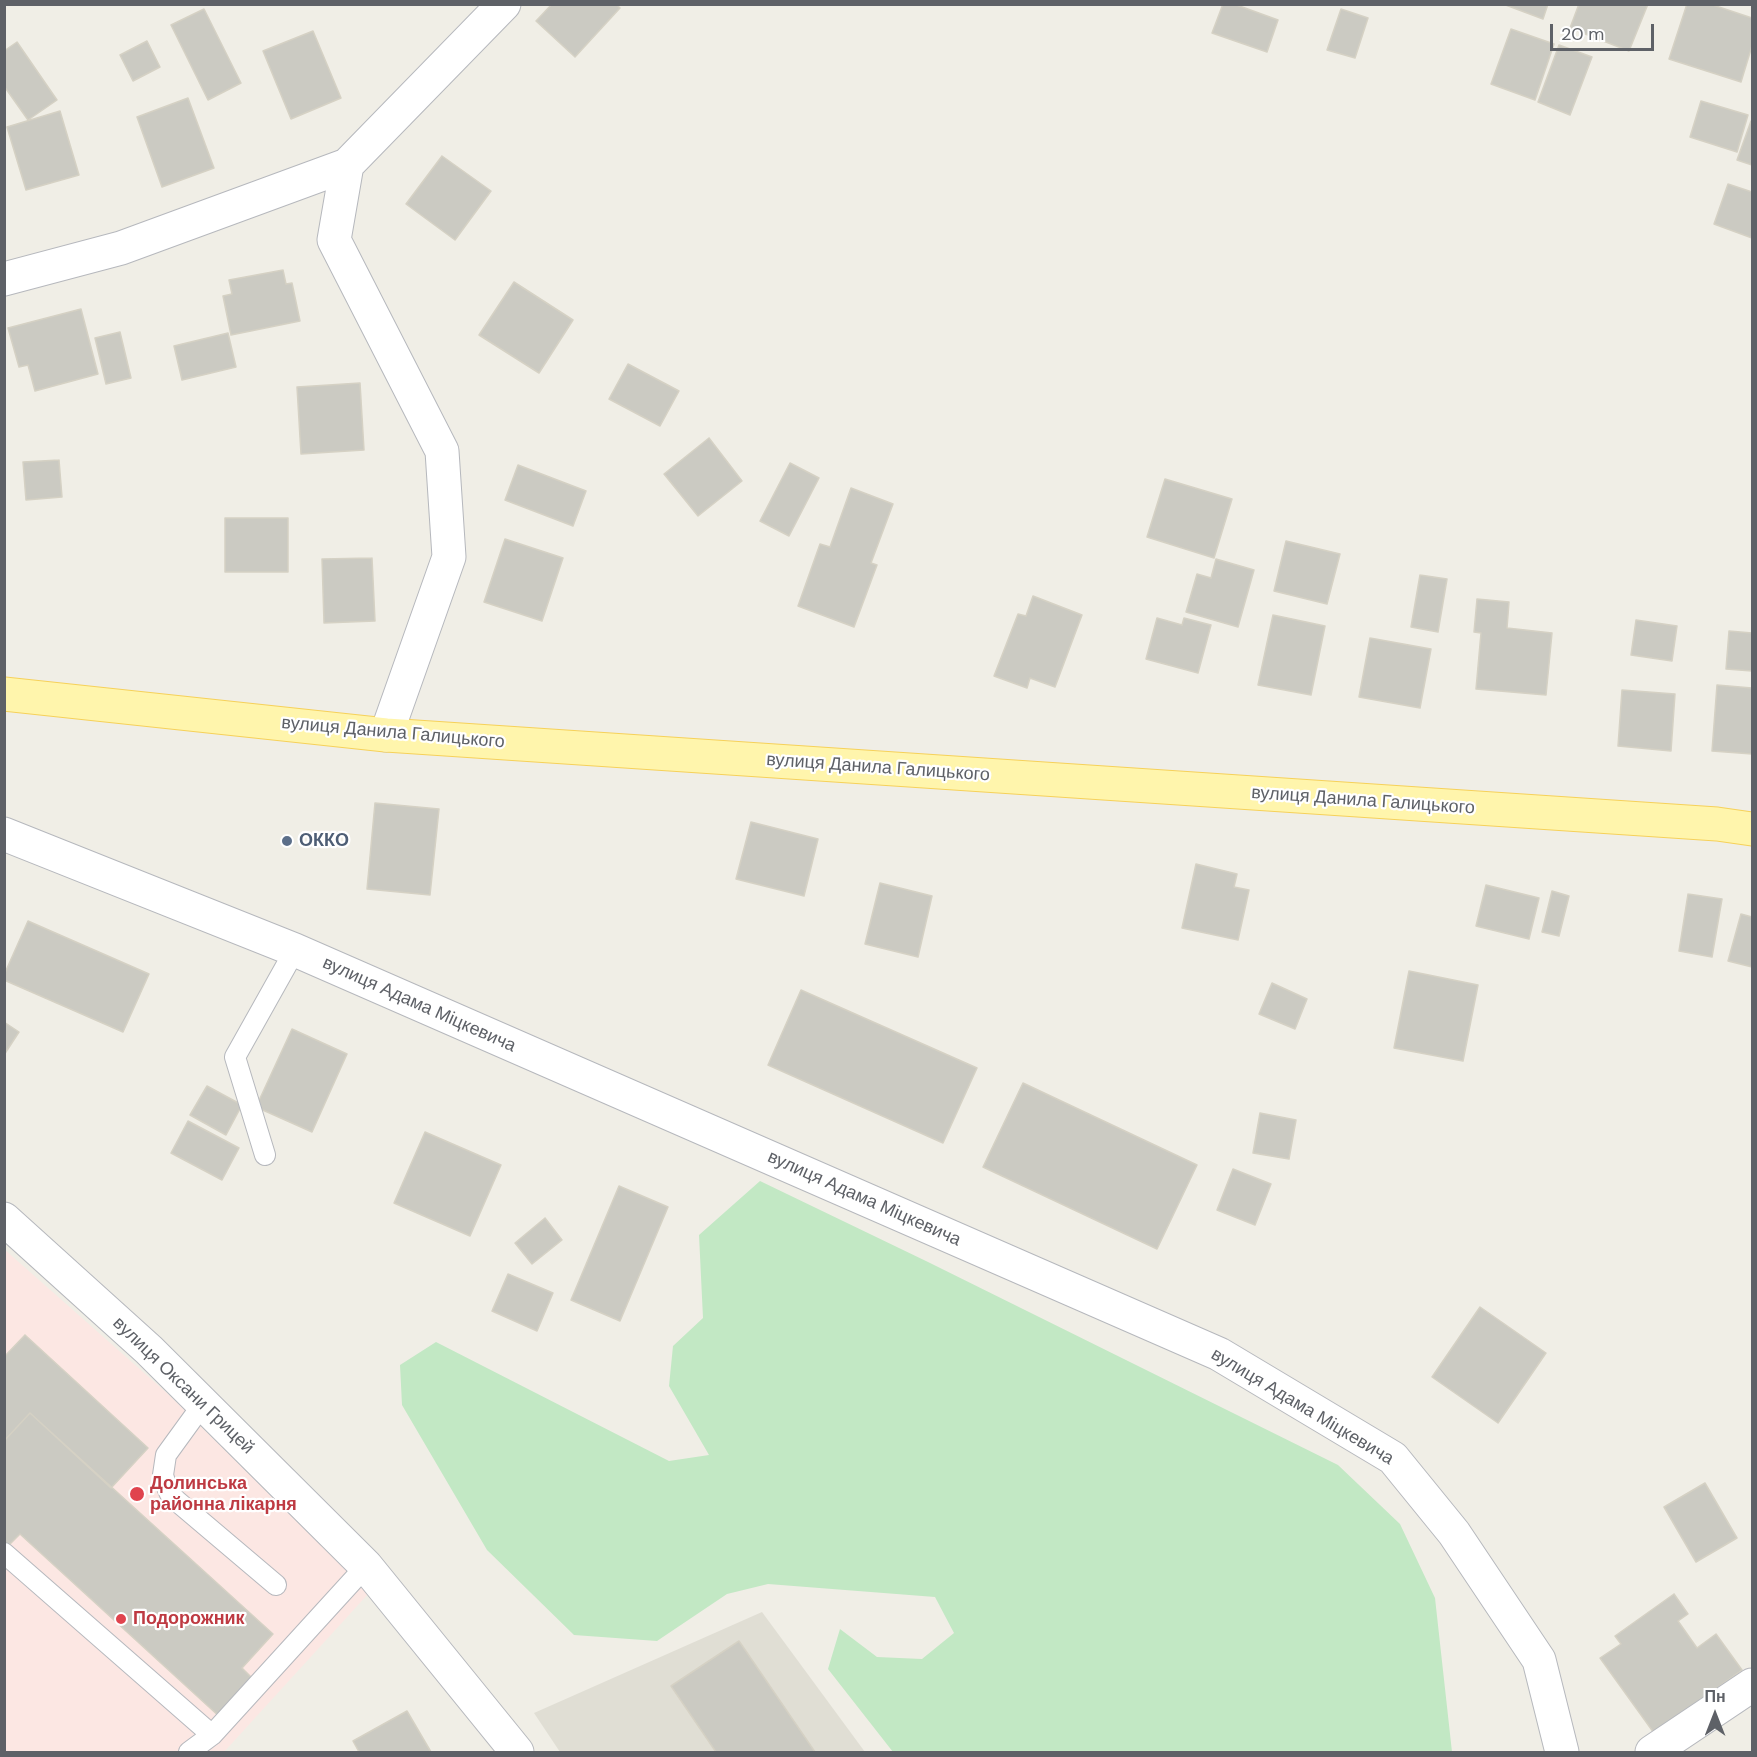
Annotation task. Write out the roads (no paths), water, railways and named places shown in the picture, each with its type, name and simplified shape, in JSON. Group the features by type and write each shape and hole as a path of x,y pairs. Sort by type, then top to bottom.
{"main road":[{"name":"вулиця Данила Галицького","path":"4,694 386,735 1717,824 1752,829"}],"street":[{"path":"4,279 121,248 347,165 504,4"},
{"path":"347,165 334,240 442,451 448,557 386,735"},
{"name":"вулиця Адама Міцкевича","path":"4,834 295,950 1219,1354 1393,1458 1454,1533 1539,1660 1562,1752"},
{"name":"вулиця Оксани Грицей","path":"4,1219 149,1350 366,1566 517,1752"},
{"path":"1652,1752 1752,1685"}],"lane":[{"path":"265,1155 235,1057 295,950"},
{"path":"203,1404 166,1455 163,1475 166,1485 170,1494 178,1502 276,1585"},
{"path":"4,1553 212,1734"},
{"path":"189,1752 212,1734 366,1566"}],"place":[{"name":"ОККО","path":"287,841"},
{"name":"Долинська районна лікарня","path":"137,1494"},
{"name":"Подорожник","path":"121,1619"}]}
